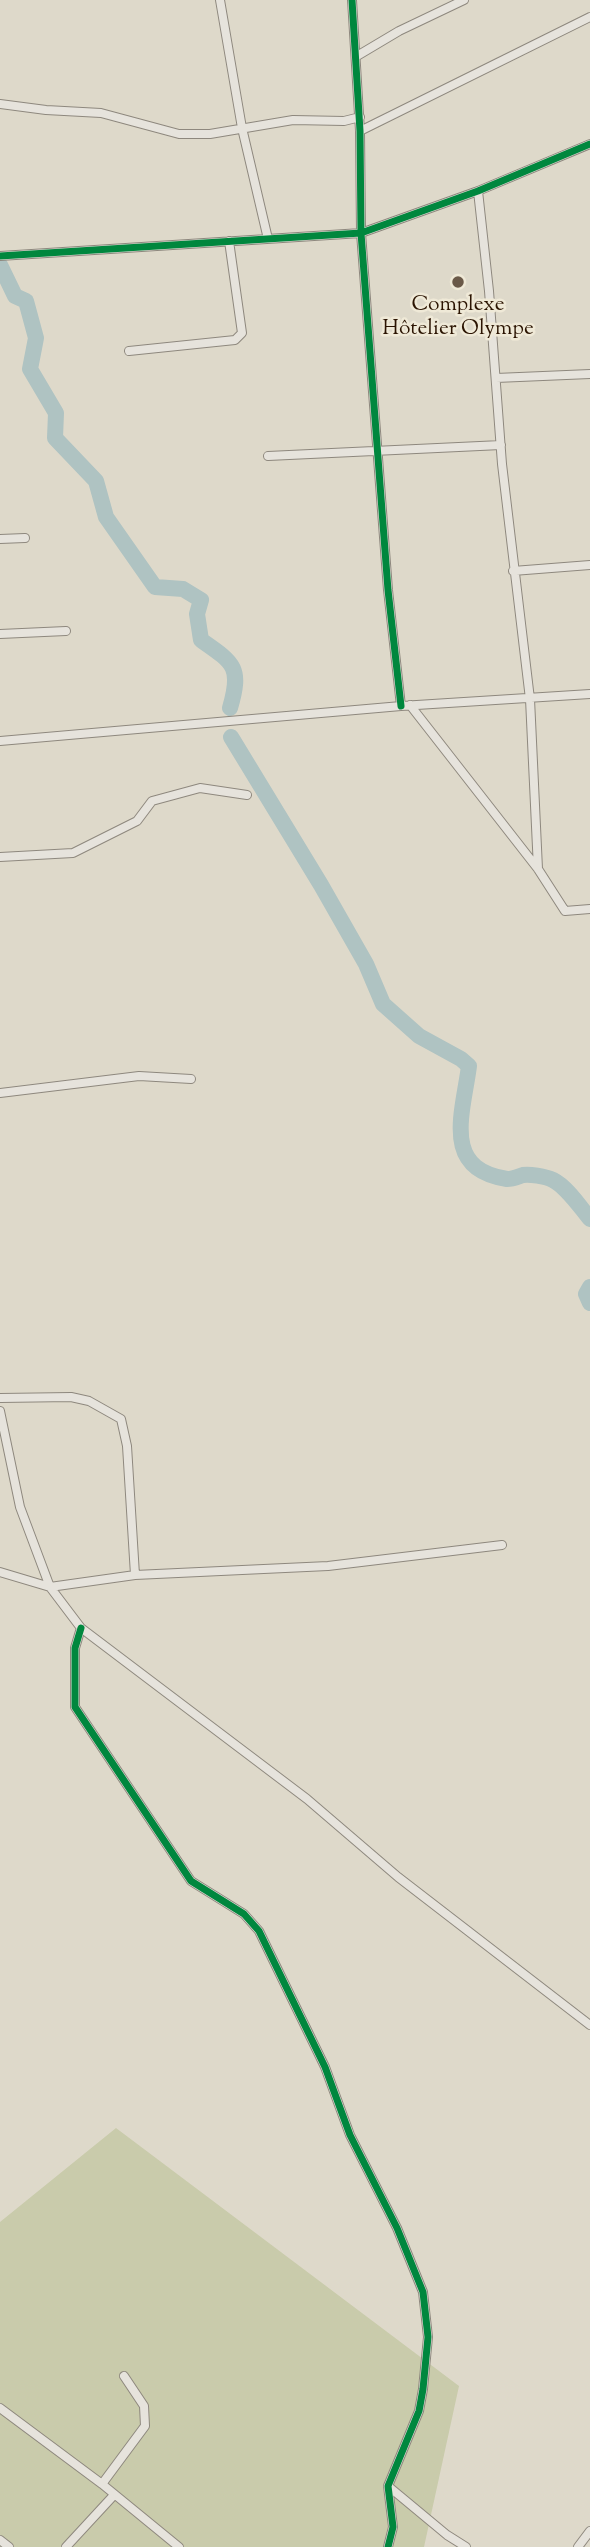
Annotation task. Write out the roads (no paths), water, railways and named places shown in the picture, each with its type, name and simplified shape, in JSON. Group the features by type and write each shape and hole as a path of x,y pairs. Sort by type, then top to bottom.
{"street":[{"path":"220,0 242,128 268,239"},
{"path":"352,0 360,131 361,233 377,453 388,590 406,706 538,869 565,911 590,909"},
{"path":"357,56 400,31 464,0"},
{"path":"360,131 590,17"},
{"path":"0,104 110,114 179,134 209,134 293,120 344,121 359,117"},
{"path":"0,256 361,233 478,191 590,144"},
{"path":"478,191 513,571 530,699 538,869"},
{"path":"129,351 235,340 242,333 229,242"},
{"path":"496,378 590,374"},
{"path":"268,456 377,453 501,445"},
{"path":"0,539 25,538"},
{"path":"513,571 590,565"},
{"path":"0,634 66,631"},
{"path":"0,741 406,706 590,694"},
{"path":"0,857 73,853 137,821 152,801 200,788 247,795"},
{"path":"0,1093 139,1076 191,1079"},
{"path":"0,1398 71,1397 89,1401 121,1419 127,1446 135,1575"},
{"path":"0,1411 20,1507 50,1587 81,1629 307,1799 398,1877 590,2025"},
{"path":"2,1571 50,1587 135,1575 328,1566 502,1545"},
{"path":"81,1629 75,1648 75,1707 191,1881 244,1914 259,1931 325,2067 350,2135 397,2228 423,2292 428,2337 419,2411 388,2486 393,2527 387,2547"},
{"path":"102,2484 145,2426 144,2406 124,2376"},
{"path":"0,2408 102,2484 179,2547"},
{"path":"388,2486 447,2535 466,2547"},
{"path":"66,2547 114,2495"},
{"path":"578,2547 590,2531"},
{"path":"0,2540 9,2547"}],"waterway":[{"path":"0,265 15,296 26,301 36,338 30,369 56,413 55,438 96,481 106,517 155,587 183,589 201,600 197,614 201,640 228,661 235,675 230,708"},
{"path":"231,737 366,964 383,1004 419,1036 469,1066 461,1136 464,1151 472,1164 486,1173 507,1179 529,1175 553,1180 568,1192 590,1219"},
{"path":"590,1287 586,1294 590,1303"}],"place":[{"name":"Complexe Hôtelier Olympe","path":"458,282"}]}
